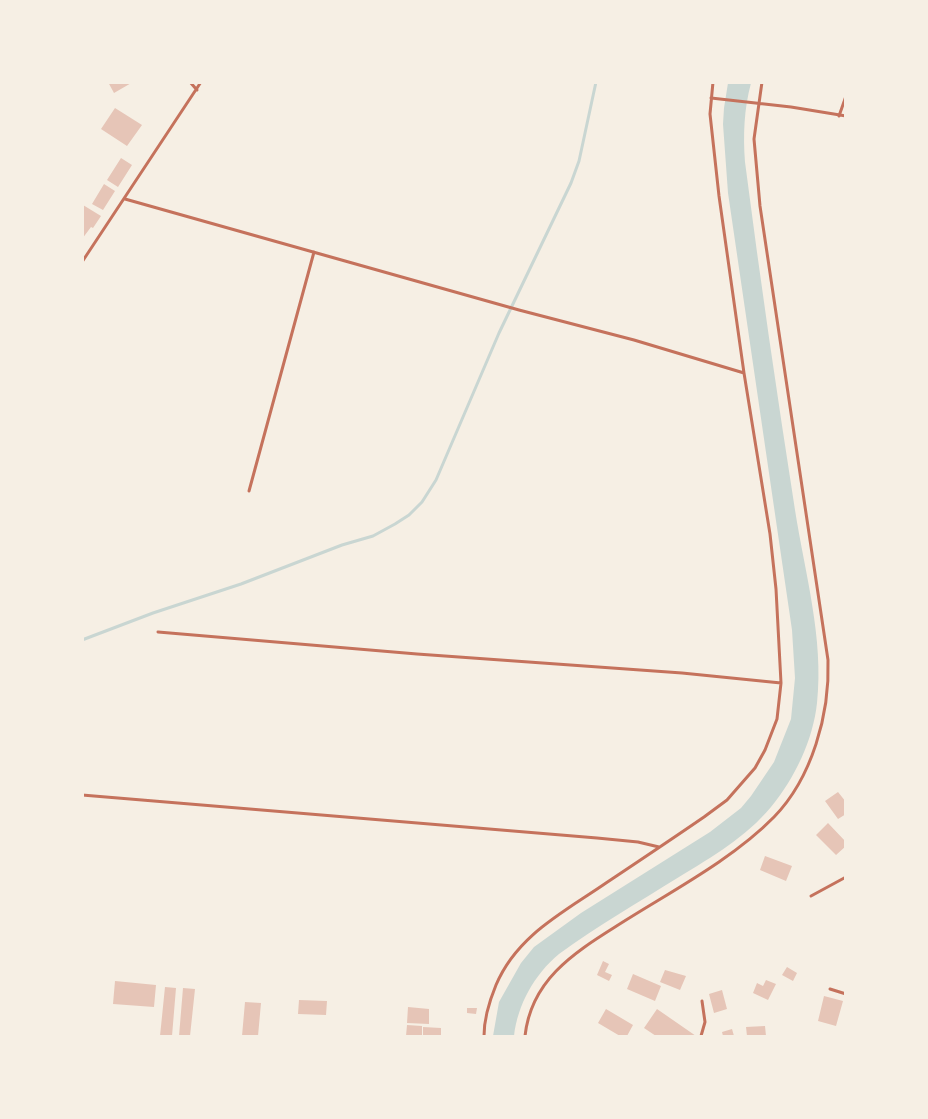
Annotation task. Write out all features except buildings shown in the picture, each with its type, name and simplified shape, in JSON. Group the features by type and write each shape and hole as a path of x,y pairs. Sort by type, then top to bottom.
{"lane":[{"path":"190,82 197,90"},
{"path":"82,262 125,200 201,82"},
{"path":"484,1036 484,1022 487,1009 499,979 508,962 527,939 558,915 716,809 744,782 755,768 765,750 777,719 781,683 776,589 770,534 718,196 710,114 713,82"},
{"path":"525,1036 536,1002 552,973 564,962 605,933 726,857 774,817 785,804 802,774 821,727 827,694 828,660 760,206 754,139 756,104 762,82"},
{"path":"839,116 846,96"},
{"path":"711,98 791,107 846,116"},
{"path":"125,200 744,372"},
{"path":"248,491 314,252"},
{"path":"158,632 417,654 682,673 781,683"},
{"path":"82,795 638,842 659,847"},
{"path":"811,896 846,877"},
{"path":"830,989 846,994"},
{"path":"701,1036 704,1022 702,1001"}],"shaded area":[{"path":"728,83 751,83 745,122 745,162 795,510 816,630 818,679 817,703 812,731 788,784 771,807 751,828 716,854 603,924 559,954 542,971 529,991 519,1013 514,1036 493,1036 499,1002 521,963 534,947 581,913 710,832 741,808 774,762 791,719 795,678 792,630 728,193 723,124"}],"waterway":[{"path":"82,640 153,613 241,584 342,545 373,536 409,515 422,502 436,480 499,333 571,183 579,161 596,82"}]}
